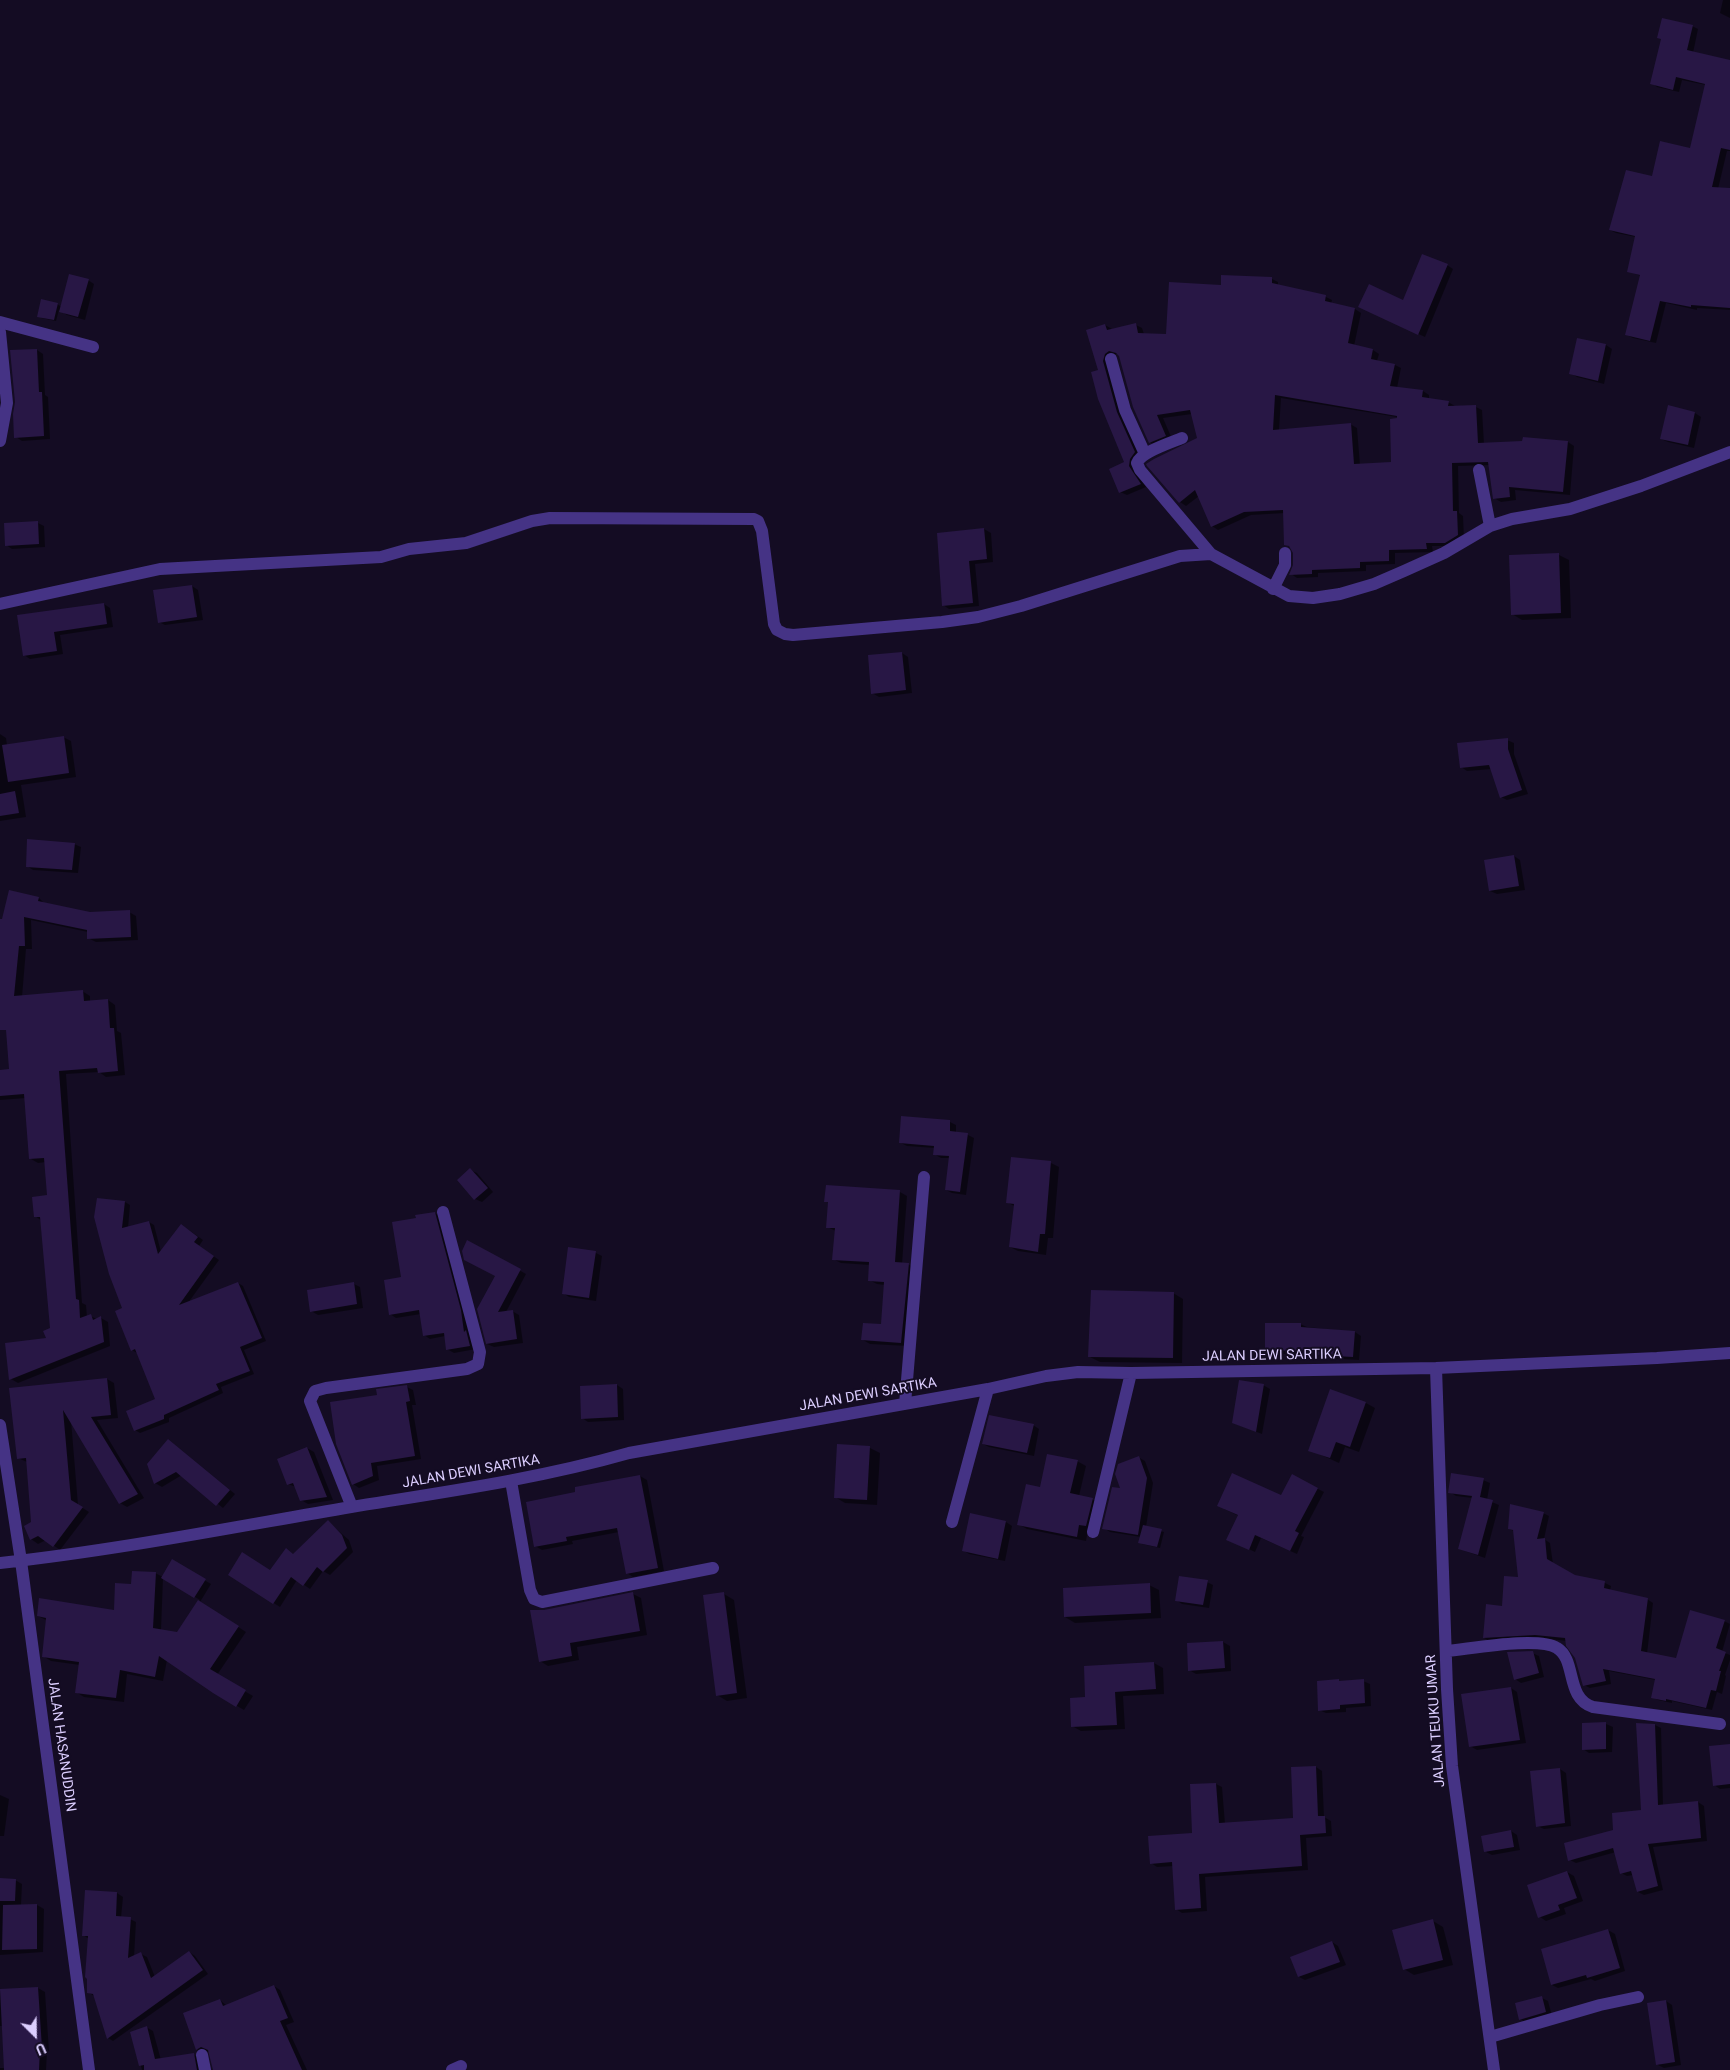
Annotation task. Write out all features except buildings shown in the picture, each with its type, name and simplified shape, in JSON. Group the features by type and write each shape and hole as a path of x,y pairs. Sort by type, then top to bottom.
{"street":[{"path":"0,322 93,346"},
{"path":"0,332 8,403 0,441"},
{"path":"1111,359 1125,410 1144,454"},
{"path":"1182,438 1144,454 1138,459 1137,464 1140,470 1211,554 1289,596 1313,598 1374,584 1444,552 1490,526 1512,519 1570,509 1641,486 1730,452"},
{"path":"1479,470 1490,526"},
{"path":"0,604 160,569 381,557 408,549 466,543 532,521 550,518 748,518 758,521 762,531 772,616 777,630 793,636 978,617 1021,606 1180,556 1211,554"},
{"path":"1273,589 1285,565 1285,554"},
{"path":"905,1404 924,1177"},
{"path":"352,1507 310,1401 315,1392 326,1388 467,1369 478,1364 480,1352 443,1212"},
{"name":"JALAN DEWI SARTIKA","path":"0,1563 183,1536 511,1481 580,1467 629,1453 988,1389 1046,1376 1078,1372 1132,1373 1436,1368 1730,1353"},
{"name":"JALAN TEUKU UMAR","path":"1436,1368 1452,1766 1494,2070"},
{"path":"1093,1532 1132,1373"},
{"path":"952,1522 988,1389"},
{"name":"JALAN HASANUDDIN","path":"0,1425 22,1561 89,2070"},
{"path":"511,1481 530,1590 534,1599 542,1602 713,1568"},
{"path":"1446,1651 1532,1642 1548,1644 1559,1648 1565,1657 1578,1696 1584,1704 1593,1707 1720,1724"},
{"path":"1490,2037 1600,2005 1638,1997"},
{"path":"202,2055 205,2070"}]}
